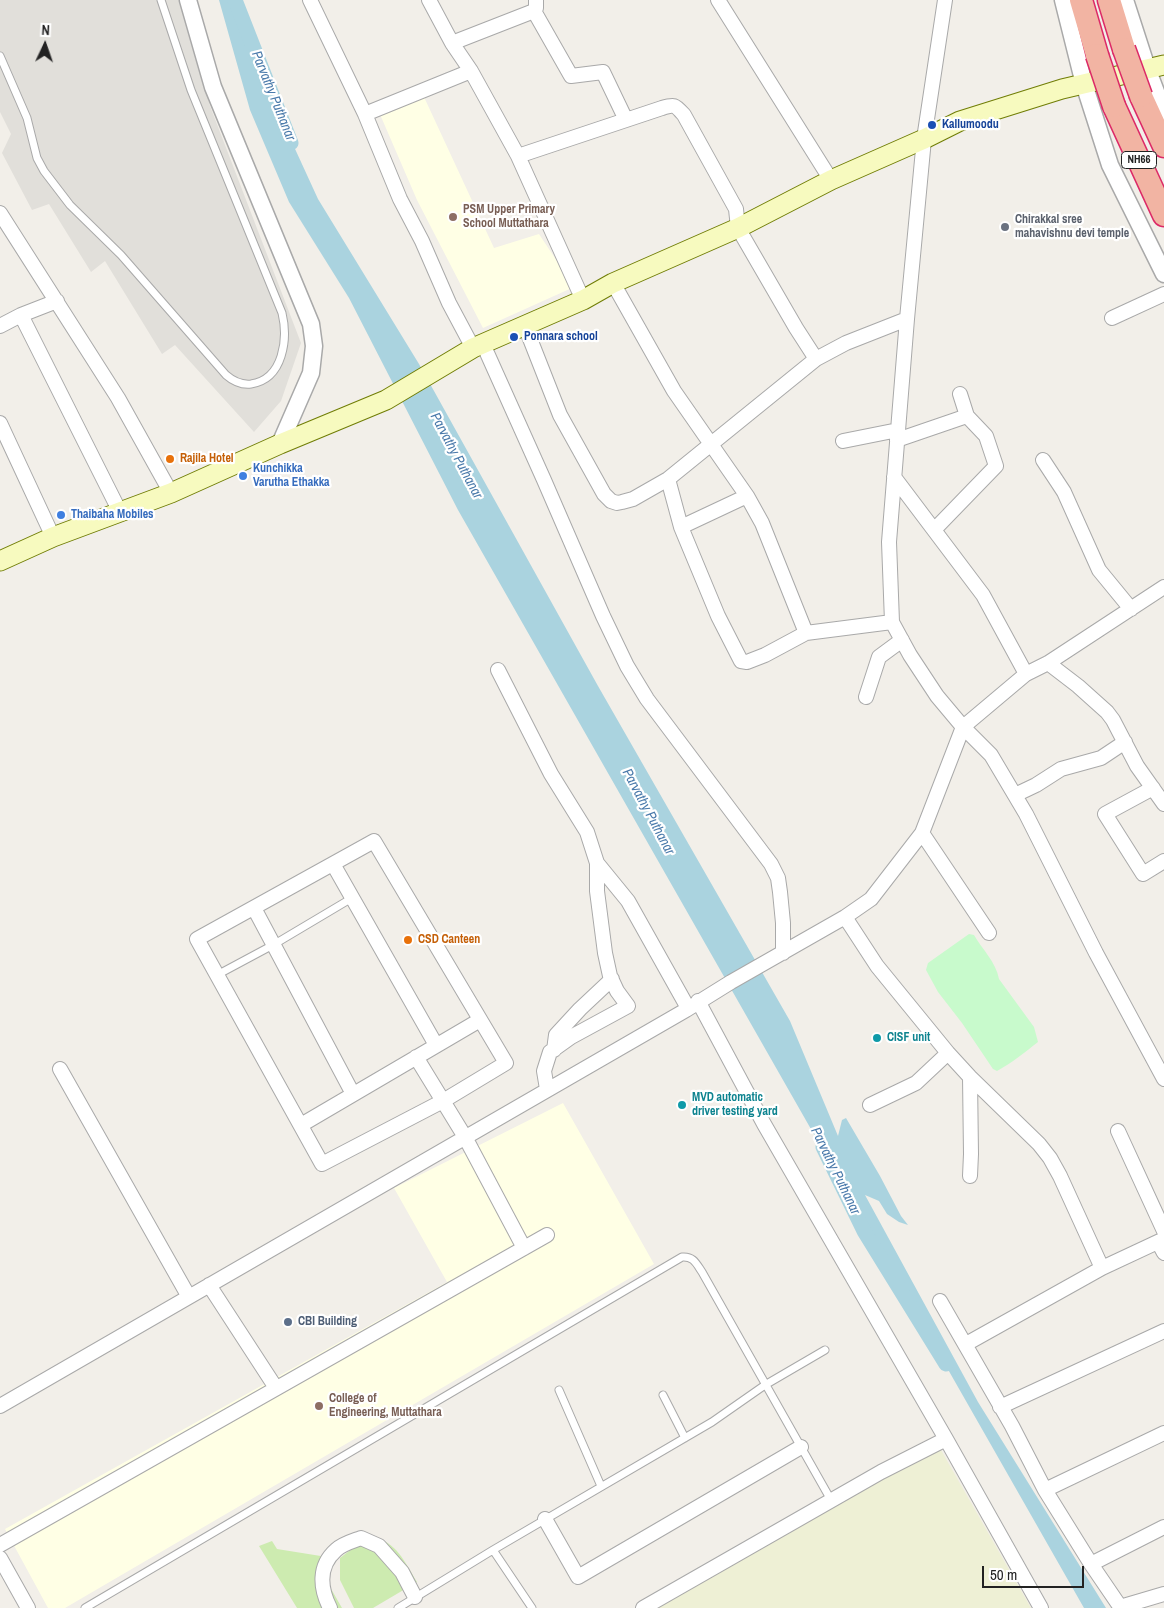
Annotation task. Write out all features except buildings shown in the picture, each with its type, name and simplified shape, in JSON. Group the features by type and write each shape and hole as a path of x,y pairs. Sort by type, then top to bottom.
{"highway":[{"name":"NH66","path":"1081,0 1114,106 1164,214"},
{"name":"NH66","path":"1109,0 1141,96 1164,146"}],"main road":[{"path":"0,561 53,537 171,493 280,444 386,400 478,346 583,300 613,283 738,228 831,180 924,139 960,120 1062,89 1156,67"}],"street":[{"path":"188,0 213,87 311,324 314,346 311,373 280,444"},
{"path":"310,0 365,114 400,200 422,241 448,303 478,346 544,480 627,666 647,698 771,864 778,878 783,923 782,953"},
{"path":"428,0 452,43 471,70 518,156 583,300"},
{"path":"718,0 831,180"},
{"path":"945,0 924,139 897,435 889,542 892,622 937,696 992,755 1015,795 1096,952 1160,1059 1164,1079"},
{"path":"1063,0 1084,84 1110,165 1164,274"},
{"path":"1125,0 1156,67 1164,113"},
{"path":"452,43 535,5 571,76 603,72 626,120"},
{"path":"365,114 471,70"},
{"path":"518,156 672,105 677,106 684,114 736,209 738,228 816,359"},
{"path":"0,213 5,235 57,301 118,398 171,493"},
{"path":"613,283 674,391 747,496 762,523 806,633"},
{"path":"1112,318 1164,294"},
{"path":"0,326 57,301"},
{"path":"22,315 120,512"},
{"path":"525,326 560,416 604,494 611,501 617,503 633,499 668,479 816,359 846,343 907,319"},
{"path":"934,530 996,466 986,436 967,416 960,394"},
{"path":"843,442 897,435 967,416"},
{"path":"0,423 53,537"},
{"path":"1043,460 1064,492 1099,570 1131,609"},
{"path":"894,477 983,595 1026,674"},
{"path":"668,479 680,527 718,616 741,661 747,662 765,655 806,633 892,622"},
{"path":"680,527 747,496"},
{"path":"0,1406 846,917 871,900 922,833 964,727 1026,674 1048,663 1164,587"},
{"path":"866,697 879,657 902,640"},
{"path":"1048,663 1078,686 1113,720 1137,766 1164,804"},
{"path":"498,670 551,774 587,832 597,863 597,891 605,953 612,979 628,1006 571,1037 550,1052 544,1071 547,1090"},
{"path":"1015,795 1036,785 1061,769 1101,758 1125,742"},
{"path":"1153,788 1105,814 1142,874 1164,861"},
{"path":"922,833 988,932"},
{"path":"374,841 506,1063 443,1101 322,1164 197,939 333,864 374,841"},
{"path":"597,863 628,901 764,1124 1041,1608"},
{"path":"333,864 436,1045"},
{"path":"254,908 353,1094"},
{"path":"846,917 877,966 948,1052 970,1077 1039,1144 1050,1158 1102,1268"},
{"path":"554,1050 556,1034 612,979"},
{"path":"301,1125 480,1020"},
{"path":"870,1105 916,1083 948,1052"},
{"path":"416,1057 465,1137 524,1248"},
{"path":"60,1069 189,1297"},
{"path":"970,1077 970,1176"},
{"path":"966,1344 1102,1268 1163,1241 1118,1131"},
{"path":"0,1545 547,1235"},
{"path":"209,1285 276,1388"},
{"path":"940,1301 1012,1426 1045,1490 1121,1608 1164,1594"},
{"path":"1000,1408 1164,1331"},
{"path":"1045,1490 1164,1433"},
{"path":"643,1608 881,1472 946,1439"},
{"path":"545,1520 578,1578 801,1447"},
{"path":"1091,1564 1164,1528"},
{"path":"330,1608 324,1596 321,1579 325,1564 336,1549 361,1538 379,1546 402,1572 416,1597"},
{"path":"0,1558 28,1608"}],"lane":[{"path":"0,56 27,118 36,158 61,194 121,255 226,375 234,382 260,382 272,372 281,356 285,337 282,313 191,90 162,0"},
{"path":"217,975 352,898"},
{"path":"85,1608 682,1257 694,1259 831,1500"},
{"path":"398,1608 601,1486 712,1422 765,1385 825,1350"},
{"path":"559,1390 601,1486"},
{"path":"663,1395 685,1438"},
{"path":"494,1550 532,1608"}],"shaded area":[{"path":"0,0 183,0 210,106 301,343 281,401 254,432 175,345 162,354 105,261 91,272 49,204 32,210 2,153 11,134 0,112"},
{"name":"PSM Upper Primary School Muttathara","path":"424,97 494,248 539,234 574,287 483,328 417,200 379,112"},
{"name":"College of Engineering, Muttathara","path":"563,1103 654,1264 65,1608 48,1608 5,1529 447,1282 394,1188"},
{"path":"937,1443 1031,1608 653,1608"}],"green space":[{"path":"969,934 974,935 992,961 999,979 1034,1027 1038,1042 997,1071 993,1069 962,1023 938,992 926,970 928,963"},
{"path":"377,1538 391,1545 396,1550 417,1582 373,1608 354,1608 340,1580 340,1558 362,1543"},
{"path":"272,1541 277,1549 327,1557 326,1580 342,1608 297,1608 259,1546"}],"water":[{"path":"219,0 233,0 257,66 318,199 419,364 598,686 790,1021 838,1136 842,1120 846,1118 901,1216 908,1225 899,1222 887,1214 879,1201 865,1195 978,1402 1106,1608 1084,1608 458,510 349,298 289,202 250,110"}],"waterway":[{"name":"Parvathy Puthanar","path":"235,0 291,143"},
{"name":"Parvathy Puthanar","path":"823,1147 864,1231 946,1364"}],"place":[{"name":"Kallumoodu","path":"932,125"},
{"name":"PSM Upper Primary School Muttathara","path":"453,217"},
{"name":"Chirakkal sree mahavishnu devi temple","path":"1005,227"},
{"name":"Ponnara school","path":"514,337"},
{"name":"Rajila Hotel","path":"170,459"},
{"name":"Kunchikka Varutha Ethakka","path":"243,476"},
{"name":"Thaibaha Mobiles","path":"61,515"},
{"name":"CSD Canteen","path":"408,940"},
{"name":"CISF unit","path":"877,1038"},
{"name":"MVD automatic driver testing yard","path":"682,1105"},
{"name":"CBI Building","path":"288,1322"},
{"name":"College of Engineering, Muttathara","path":"319,1406"}]}
